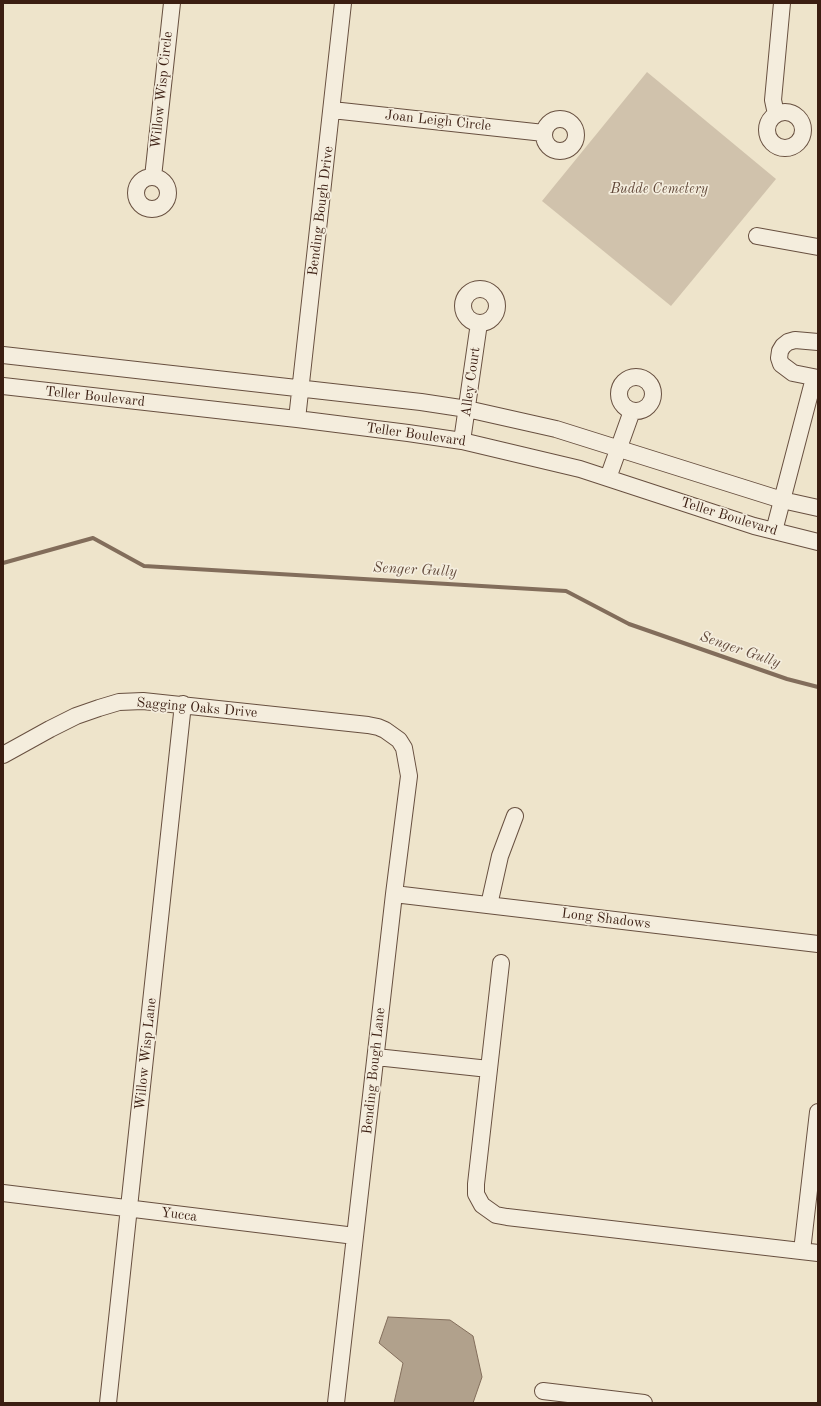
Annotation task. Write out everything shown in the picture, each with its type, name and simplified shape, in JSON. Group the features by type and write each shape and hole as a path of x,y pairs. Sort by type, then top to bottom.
{"street":[{"name":"Willow Wisp Circle","path":"153,177 172,3"},
{"name":"Bending Bough Drive","path":"297,419 343,3"},
{"path":"776,114 773,100 782,3"},
{"name":"Joan Leigh Circle","path":"332,110 544,133"},
{"path":"757,236 818,248"},
{"name":"Alley Court","path":"462,441 479,323"},
{"path":"774,531 816,378 793,373 781,364 779,358 780,351 788,342 795,340 818,342"},
{"path":"3,355 300,388 467,409 556,429 782,500 818,508"},
{"name":"Teller Boulevard","path":"3,386 297,419 462,441 580,469 774,531 818,542"},
{"path":"608,478 632,411"},
{"name":"Sagging Oaks Drive","path":"3,755 50,728 99,708 119,702 143,701 183,704 368,725 385,730 399,740"},
{"name":"Willow Wisp Lane","path":"108,1403 183,704"},
{"name":"Bending Bough Lane","path":"336,1403 394,894 409,776 405,753 399,740"},
{"path":"489,905 500,856 515,816"},
{"name":"Long Shadows","path":"394,894 818,944"},
{"path":"500,963 476,1184 476,1194 482,1206 496,1215 507,1217 818,1253"},
{"path":"376,1057 489,1069"},
{"path":"802,1251 818,1112"},
{"name":"Yucca","path":"3,1194 355,1236"},
{"path":"543,1391 644,1403"}],"green space":[{"name":"Budde Cemetery","path":"647,72 776,179 671,306 542,201"}],"shaded area":[{"path":"388,1317 450,1320 473,1336 482,1377 473,1403 394,1403 403,1363 379,1343"}],"waterway":[{"name":"Senger Gully","path":"3,563 93,538 144,566 566,591 629,624 787,679 818,687"}]}
